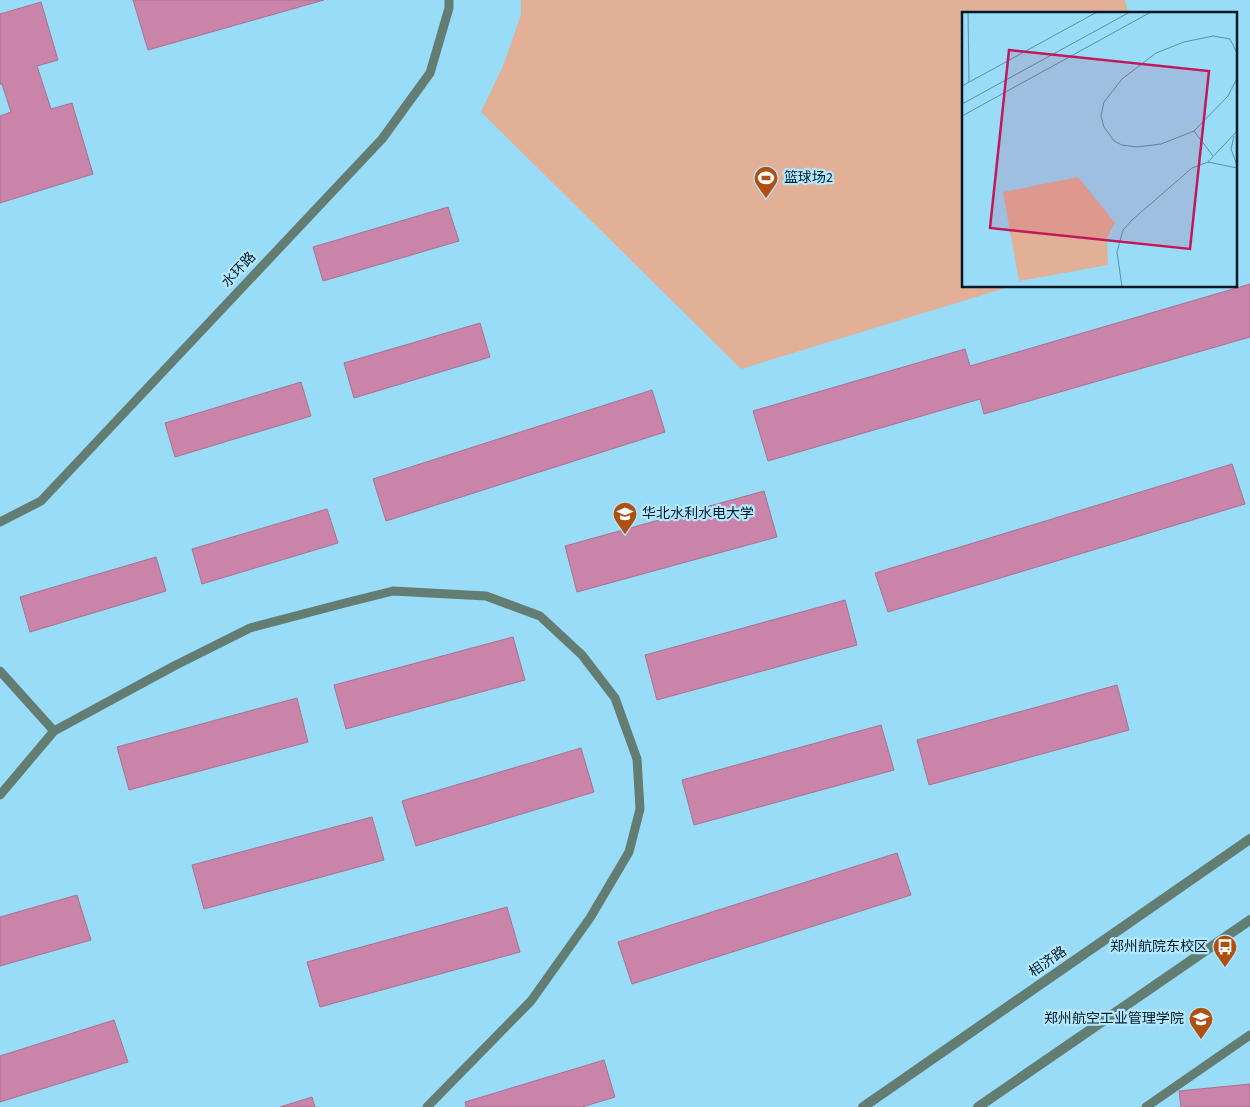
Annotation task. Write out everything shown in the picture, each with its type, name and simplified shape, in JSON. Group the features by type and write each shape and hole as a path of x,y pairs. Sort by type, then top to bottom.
{"street":[{"name":"相济路","path":"863,1107 1250,839"},
{"path":"978,1107 1250,920"}],"lane":[{"name":"水环路","path":"0,522 41,501 382,139 430,73 449,8 449,0"},
{"path":"0,795 54,731 174,666 250,628 393,591 486,596 540,616 582,655 615,698 637,759 640,809 630,852 590,918 531,1001 427,1107"},
{"path":"0,671 54,731"},
{"path":"1146,1107 1250,1035"}],"shaded area":[{"name":"篮球场2","path":"521,0 1125,0 1128,12 962,12 962,288 1005,288 741,369 481,112 503,66 521,15"}],"building":[{"path":"133,0 324,0 148,50"},
{"path":"41,2 58,60 37,66 51,109 72,103 93,174 0,203 0,116 11,112 2,84 0,84 0,14"},
{"path":"448,207 459,241 323,281 313,247"},
{"path":"1250,284 1250,337 984,414 980,399 768,461 753,411 965,349 970,366"},
{"path":"480,323 490,357 354,398 344,363"},
{"path":"301,382 311,416 175,457 165,423"},
{"path":"652,390 665,432 386,521 373,479"},
{"path":"1232,464 1245,504 888,612 875,573"},
{"path":"764,491 777,537 577,592 565,546"},
{"path":"327,509 338,543 202,584 192,549"},
{"path":"156,557 166,591 30,632 20,597"},
{"path":"845,600 857,645 657,700 645,655"},
{"path":"513,637 525,680 346,729 334,685"},
{"path":"1117,685 1129,730 929,785 917,740"},
{"path":"297,698 308,742 129,790 117,747"},
{"path":"881,725 894,770 694,825 682,780"},
{"path":"581,748 594,792 416,846 402,801"},
{"path":"372,817 384,860 204,909 192,865"},
{"path":"897,853 911,895 632,984 618,942"},
{"path":"77,895 91,940 0,966 0,917"},
{"path":"507,907 520,952 320,1007 307,962"},
{"path":"114,1020 128,1062 0,1102 0,1056"},
{"path":"604,1060 615,1097 582,1107 466,1107 465,1102"},
{"path":"1250,1084 1250,1107 1181,1107 1179,1091"},
{"path":"312,1097 315,1107 280,1107"}],"place":[{"name":"篮球场2","path":"766,199"},
{"name":"华北水利水电大学","path":"625,535"},
{"name":"郑州航院东校区","path":"1225,968"},
{"name":"郑州航空工业管理学院","path":"1201,1040"}]}
